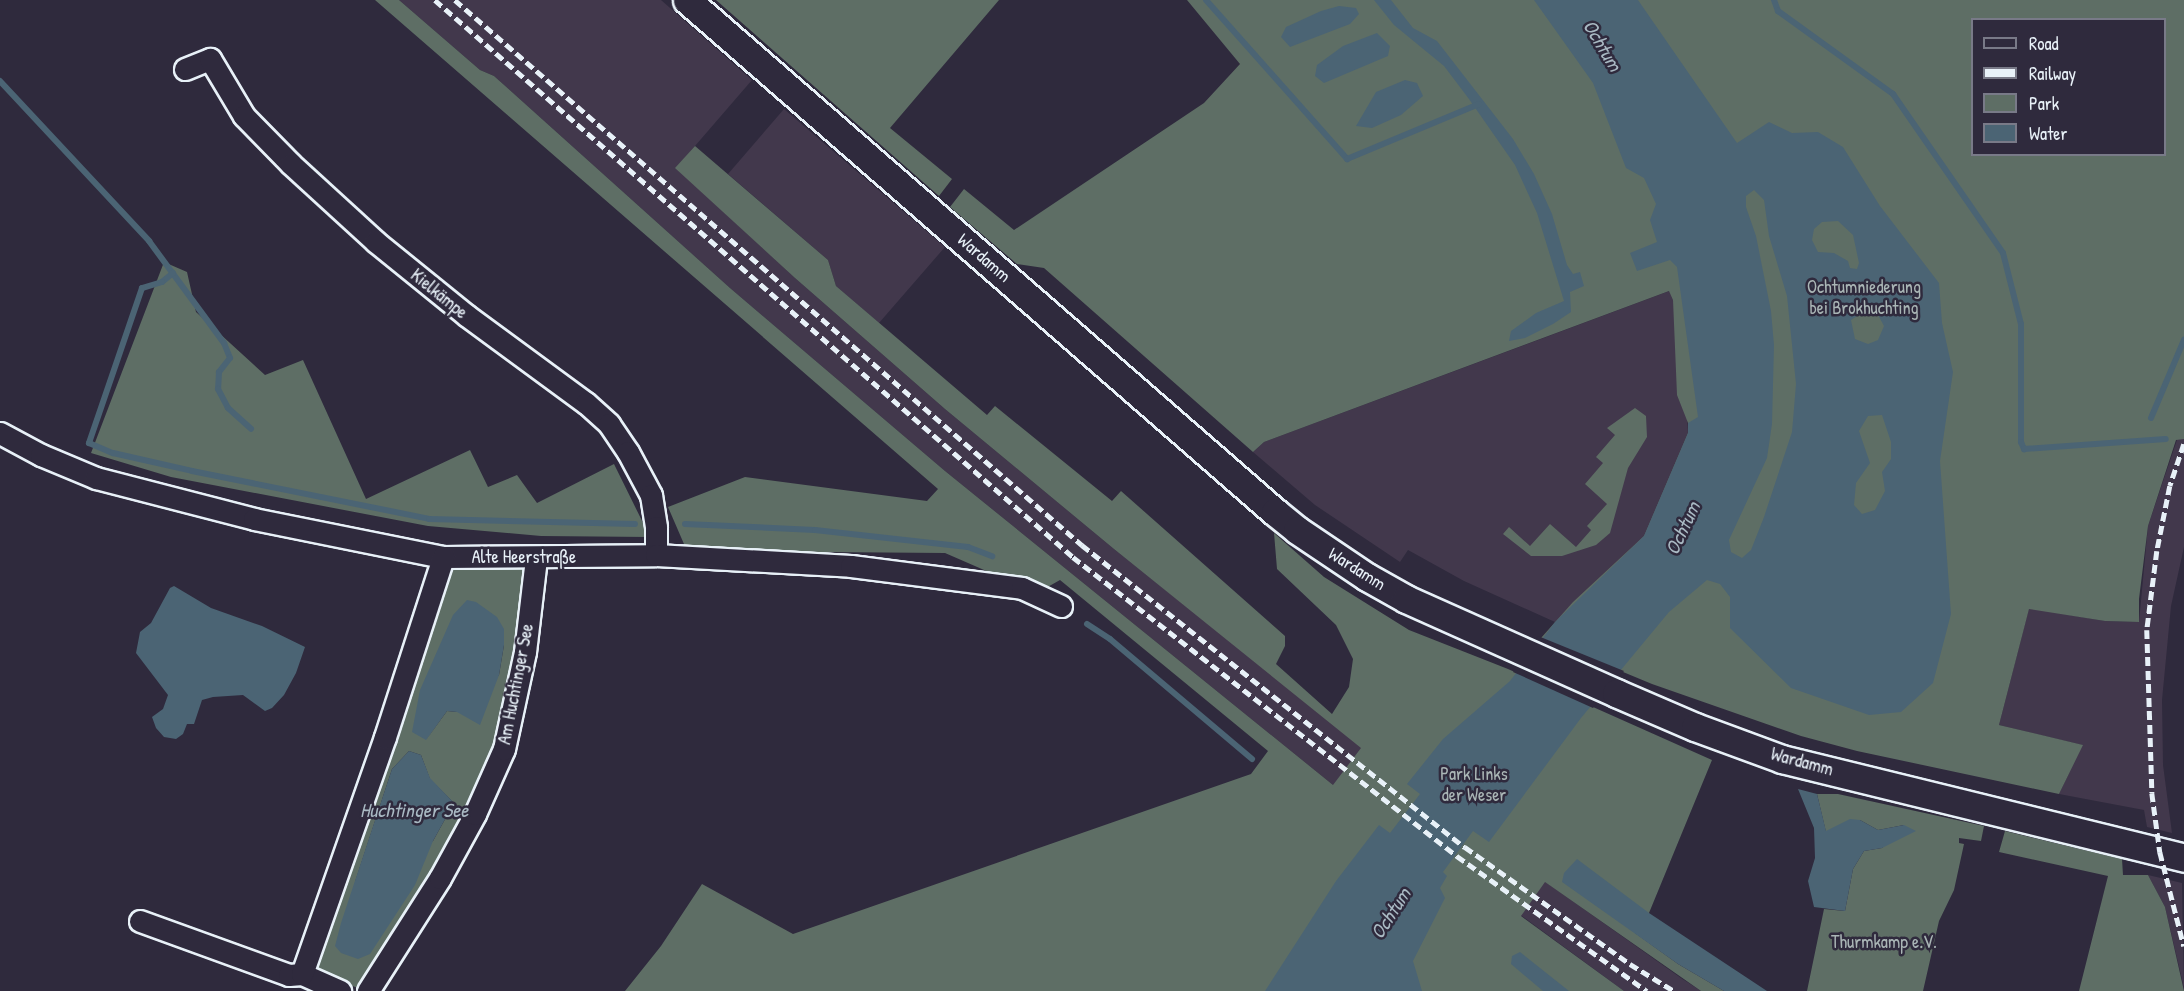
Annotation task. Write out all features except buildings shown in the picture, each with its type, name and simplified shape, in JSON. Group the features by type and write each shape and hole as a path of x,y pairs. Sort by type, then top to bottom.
{"street":[{"name":"Wardamm","path":"687,0 1297,530 1406,599 1695,727 1782,759 2184,858"},
{"name":"Kielkämpe","path":"185,69 210,59 244,116 291,164 376,242 466,315 586,403 609,424 628,452 651,495 656,527 656,555"},
{"name":"Alte Heerstraße","path":"0,433 41,455 96,478 254,519 443,557 536,558 656,555 851,566 1022,588 1061,606"},
{"path":"302,974 385,737 443,557"},
{"name":"Am Huchtinger See","path":"368,991 440,878 475,814 504,748 525,652 536,558"},
{"path":"140,921 289,975 302,974 340,991"}],"shaded area":[{"path":"399,0 661,0 752,80 676,168 795,278 945,409 1114,549 1420,793 1333,785 945,471 730,288 494,76 480,70"},
{"path":"784,109 945,247 879,323 836,286 828,260 728,174"},
{"path":"1680,287 1688,433 1644,536 1555,622 1464,581 1408,550 1400,562 1315,505 1253,452 1264,442"},
{"path":"2184,419 2184,547 2171,606 2162,700 2163,765 2172,833 2147,827 2144,810 2059,794 2082,745 1999,725 2029,608 2105,621 2139,622 2148,526"},
{"path":"1489,842 1701,991 1624,991 1450,863"},
{"path":"2148,875 2182,883 2184,988 2165,907"}],"green space":[{"name":"Park Links der Weser","path":"375,0 399,0 480,70 494,76 730,288 945,471 1333,785 1361,748 945,409 795,278 675,168 695,146 828,260 836,286 987,415 995,406 1112,501 1121,491 1285,636 1285,646 1276,664 1332,714 1349,687 1353,659 1336,625 1277,569 1274,533 1324,577 1409,630 1508,669 1712,760 1649,913 1635,933 1678,964 1724,991 1701,991 1545,882 1521,916 1624,991 625,991 661,946 702,884 793,934 1251,774 1268,751 1060,580 1037,593 945,553 687,551 668,507 745,477 927,501 938,489"},
{"path":"716,0 999,0 890,128 952,179 939,196"},
{"name":"Ochtumniederung bei Brokhuchting","path":"1187,0 2184,0 2184,439 2176,440 2148,526 2139,599 2139,622 2105,621 2029,609 1999,725 2083,745 2059,794 1857,751 1801,736 1652,684 1541,638 1573,602 1644,536 1688,433 1688,423 1677,395 1673,300 1669,291 1264,442 1253,452 1044,268 1017,264 950,207 964,189 1014,230 1204,103 1240,64"},
{"path":"164,262 187,272 196,312 265,375 303,360 366,499 470,450 488,487 517,475 537,503 614,464 650,537 541,536 428,526 171,477 91,453"},
{"path":"1635,408 1646,416 1647,437 1628,468 1610,533 1596,545 1562,556 1531,556 1503,534 1509,527 1530,546 1550,524 1576,547 1591,530 1587,526 1607,504 1585,484 1603,463 1596,457 1615,435 1607,428"},
{"path":"454,564 523,567 527,572 511,684 496,743 455,833 416,902 361,988 314,968","holes":["504,629 499,675 457,712 447,711 426,740","409,751 421,755 430,779 454,803 433,841 355,882 392,769"]},
{"name":"Thurmkamp e.V.","path":"1817,794 1838,794 1984,826 1981,841 1959,838 1959,843 1964,844 1954,890 1939,921 1923,991 1807,991 1824,909 1845,911 1853,869 1864,851 1882,848 1904,825 1878,830 1860,820 1826,832"},
{"path":"2005,831 2122,859 2123,875 2148,875 2165,907 2184,991 2079,991 2108,876 1999,852"}],"water":[{"path":"1374,0 1391,0 1413,28 1437,41 1513,139 1534,174 1552,214 1567,265 1573,274 1580,272 1584,286 1570,292 1571,312 1525,338 1509,341 1511,331 1536,313 1564,301 1537,213 1515,165 1444,66 1394,25"},
{"name":"Ochtum","path":"1534,0 1638,0 1737,143 1769,122 1792,133 1818,132 1843,147 1880,206 1939,283 1942,323 1953,372 1940,461 1951,614 1933,683 1901,712 1869,715 1791,688 1730,628 1730,597 1720,584 1707,580 1669,612 1581,718 1489,842 1473,831 1443,872 1447,876 1440,888 1445,898 1413,961 1422,991 1265,991 1336,881 1379,825 1390,833 1420,794 1407,784 1443,739 1510,681 1555,622 1644,536 1688,433 1688,423 1698,417 1677,267 1670,260 1637,271 1630,253 1657,242 1650,220 1656,204 1644,178 1626,168 1593,83","holes":["1754,190 1764,200 1769,236 1787,296 1796,384 1792,432 1751,550 1742,558 1731,552 1729,540 1767,458 1772,424 1774,345 1771,311 1756,236 1746,207 1746,196","1838,221 1853,235 1859,263 1857,269 1850,268 1848,261 1834,253 1818,252 1812,240 1814,229 1822,222","1865,311 1877,313 1884,326 1878,340 1868,344 1855,339 1851,320","1882,415 1891,442 1891,459 1882,472 1885,491 1875,510 1862,514 1854,505 1856,483 1870,463 1859,431 1868,416"]},
{"path":"1339,6 1356,8 1359,14 1350,24 1290,47 1281,37 1286,27 1321,11"},
{"path":"1377,33 1390,46 1388,56 1324,83 1315,76 1317,65 1343,46"},
{"path":"1405,80 1417,83 1423,96 1401,115 1372,128 1356,126 1376,92"},
{"path":"174,586 211,608 262,626 305,647 296,673 284,695 272,708 265,711 243,695 213,697 202,700 194,724 187,724 183,734 176,739 164,737 156,728 152,717 163,709 168,695 136,653 140,632 151,623 170,588"},
{"path":"467,600 476,602 497,617 504,629 499,675 480,725 457,712 447,711 426,740 412,732 420,690 453,615"},
{"name":"Huchtinger See","path":"409,751 421,755 430,778 454,803 433,841 415,885 370,954 358,959 341,953 335,946 392,769"},
{"path":"1798,789 1817,794 1826,831 1850,819 1860,820 1878,830 1904,825 1916,831 1882,848 1864,851 1853,869 1845,911 1814,907 1808,881 1815,858 1814,828"},
{"path":"1577,859 1649,913 1767,991 1724,991 1678,964 1562,882 1564,873"},
{"path":"1520,952 1569,991 1543,991 1511,964 1512,956"}],"pier":[{"path":"1538,636 1624,671 1593,708 1513,672"}],"waterway":[{"path":"1206,0 1347,159 1479,104"},
{"path":"1774,0 1778,11 1893,94 2003,253 2021,324 2021,442 2024,449 2166,439"},
{"path":"0,81 149,241 224,343 230,358 219,372 218,389 228,408 251,429"},
{"path":"173,273 162,282 142,288 89,443 113,453 192,471 429,519 635,524"},
{"path":"2151,418 2184,340"},
{"path":"685,524 815,530 968,547 992,556"},
{"path":"1087,624 1110,639 1252,759"}],"railway":[{"path":"435,0 1073,557 1457,856 1647,991"},
{"path":"455,0 1082,545 1465,847 1630,964 1674,991"},
{"path":"2184,444 2170,486 2157,551 2147,630 2152,793 2160,852 2184,946"}]}
